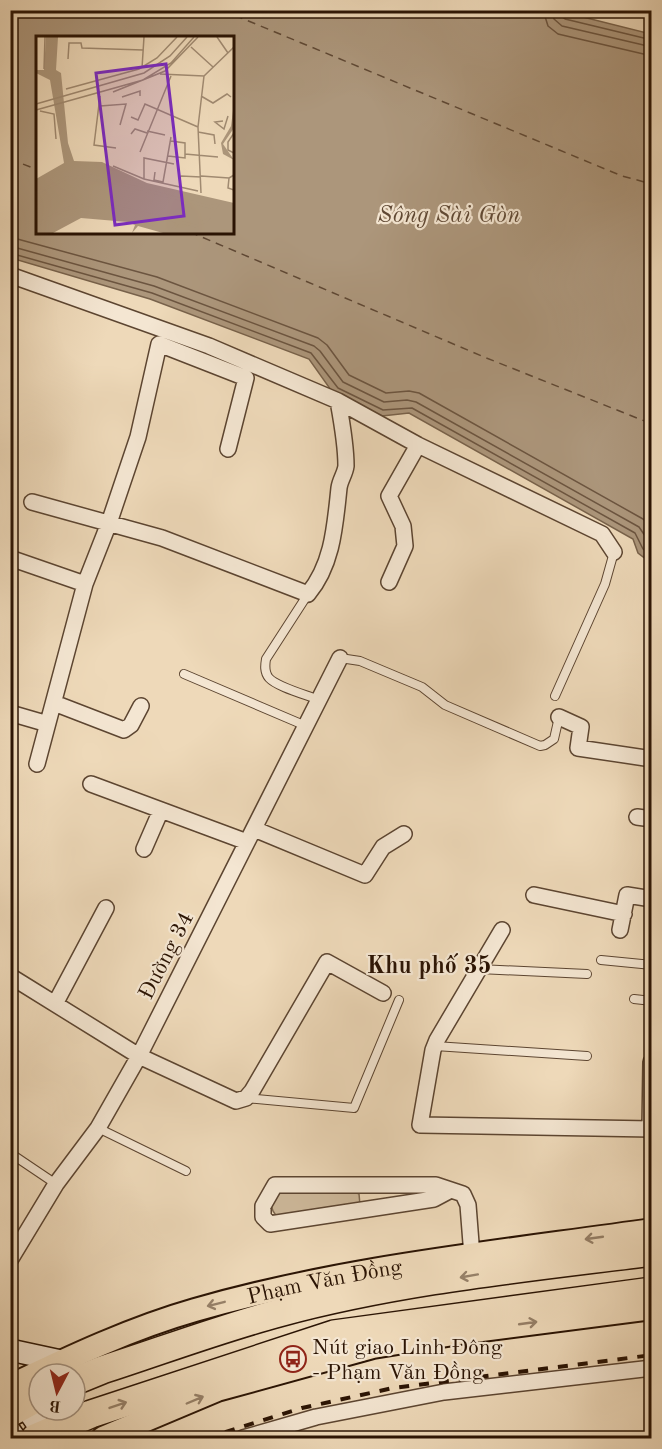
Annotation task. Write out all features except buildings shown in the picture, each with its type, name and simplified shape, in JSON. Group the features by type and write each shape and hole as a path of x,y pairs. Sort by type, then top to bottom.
{"highway":[{"name":"Phạm Văn Đồng","path":"87,1370 102,1370 279,1313 337,1287 479,1274 651,1252"},
{"path":"42,1437 91,1414 334,1334 651,1291"}],"main road":[{"name":"Phạm Văn Đồng","path":"85,1362 160,1321 196,1309 337,1287 472,1256 651,1230"},
{"path":"103,1438 217,1390 373,1347 501,1327 651,1308"},
{"path":"10,1350 43,1362"},
{"path":"18,1395 42,1437"},
{"path":"10,1431 15,1438"}],"street":[{"path":"10,274 209,346 338,401 418,445 603,534 614,552"},
{"path":"37,764 85,584 109,523 138,437 159,344 246,378 228,449"},
{"path":"32,502 162,538 308,594 320,576 333,539 339,484 346,470 345,441 338,401"},
{"path":"389,582 405,546 403,526 389,496 418,445"},
{"path":"10,558 85,584"},
{"name":"Đường 34","path":"10,1260 56,1184 98,1128 139,1056 340,658"},
{"path":"54,703 124,730 131,725 141,706"},
{"path":"10,713 41,722"},
{"path":"559,717 581,727 578,748 651,759"},
{"path":"91,784 161,810 250,836 365,875 383,847 404,834"},
{"path":"144,849 161,810"},
{"path":"620,930 627,895 651,899"},
{"path":"534,896 624,914"},
{"path":"55,1004 106,908"},
{"path":"502,930 435,1046 420,1125 651,1129 651,1062"},
{"path":"10,976 139,1056 236,1101 246,1098 260,1079 327,962 383,993"},
{"path":"449,1191 434,1199 294,1222 270,1224 263,1217 263,1206 275,1185 436,1185 463,1194 468,1205 472,1256"},
{"path":"243,1438 316,1418 444,1392 651,1368"}],"lane":[{"path":"555,696 605,584 614,552"},
{"path":"308,594 266,658 265,668 268,677 276,683 320,700"},
{"path":"340,658 360,662 422,687 445,705 540,746 554,740 559,717"},
{"path":"184,674 306,726"},
{"path":"601,960 651,965"},
{"path":"479,969 587,974"},
{"path":"634,999 651,1001"},
{"path":"246,1098 354,1108 399,1000"},
{"path":"435,1046 586,1056"},
{"path":"98,1128 186,1171"},
{"path":"10,1153 56,1184"}],"shaded area":[{"path":"282,1192 357,1193 360,1205 277,1217 271,1205"}],"water":[{"name":"Sông Sài Gòn","path":"555,10 651,34 651,563 638,553 633,539 409,413 382,416 333,393 309,359 150,299 11,258 10,11"}],"ferry route":[{"path":"222,10 622,176 652,184"},
{"path":"10,159 36,169"},
{"path":"195,234 484,357 652,424"}],"railway":[{"path":"206,1438 302,1408 393,1388 652,1355"}],"place":[{"name":"Nút giao Linh Đông - Phạm Văn Đồng","path":"293,1359"}],"district":[{"name":"Khu phố 35","path":"429,965"}]}
